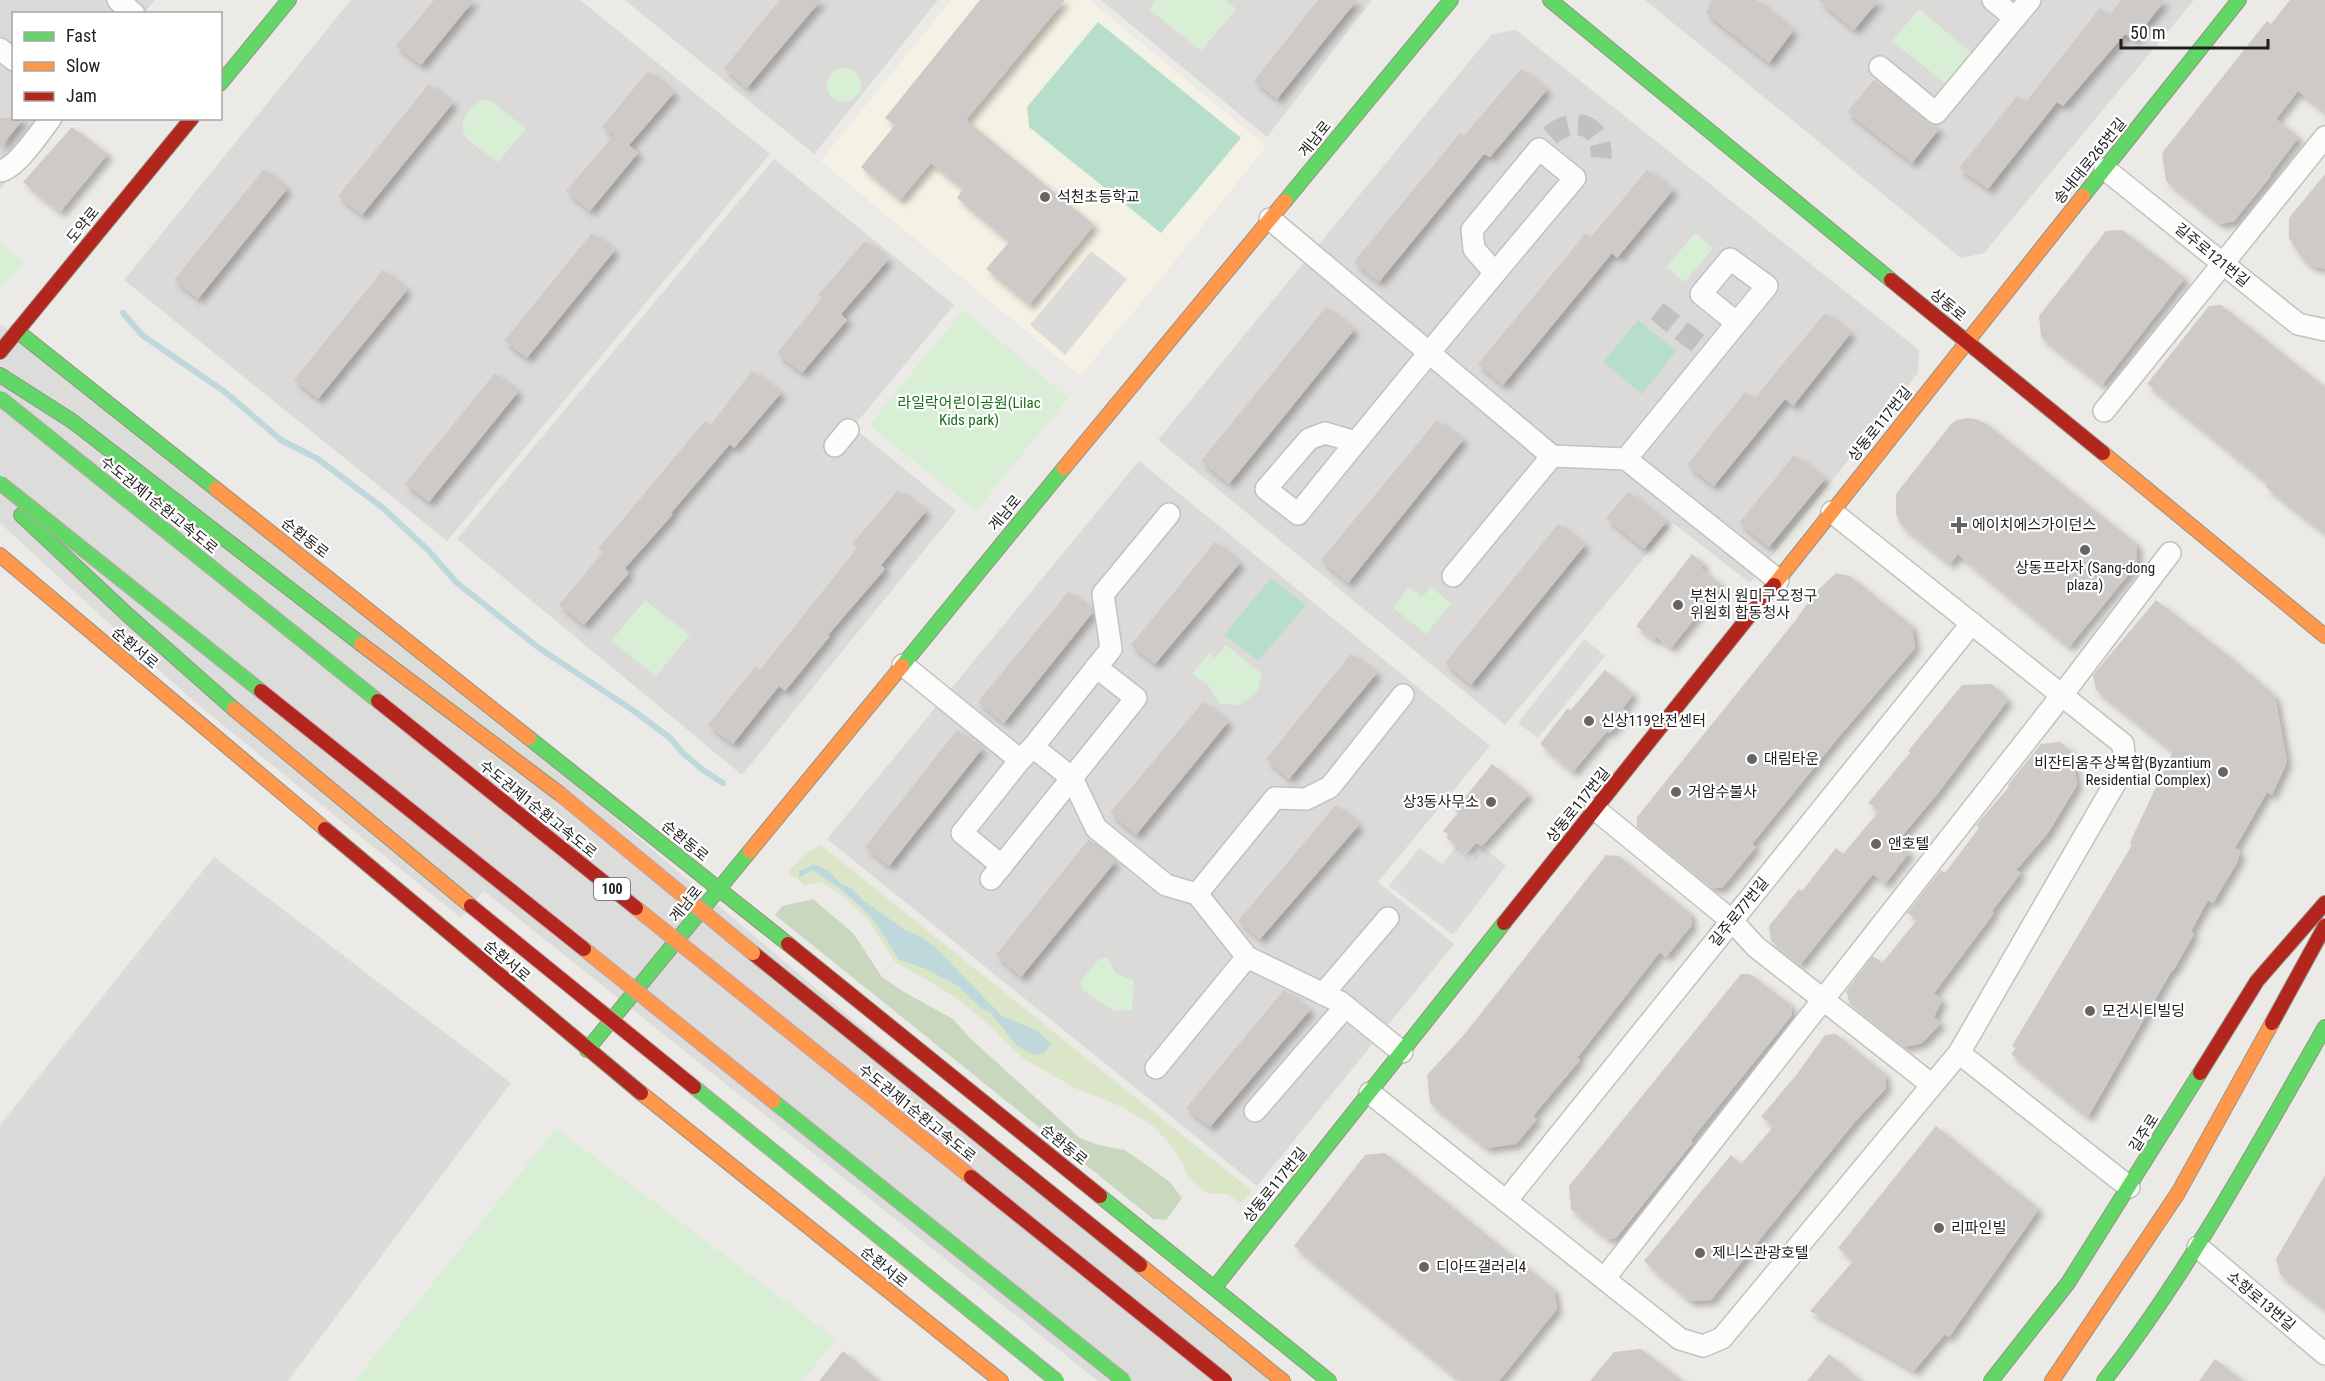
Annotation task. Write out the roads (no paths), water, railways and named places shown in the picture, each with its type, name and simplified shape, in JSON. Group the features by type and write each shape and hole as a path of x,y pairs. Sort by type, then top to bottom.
{"main road":[{"path":"222,82 289,0"},
{"name":"계남로","path":"587,1050 1452,0"},
{"name":"상동로","path":"1550,0 2325,636"},
{"name":"송내대로265번길","path":"1967,342 2239,0"},
{"name":"도약로","path":"0,352 190,120"},
{"name":"순환동로","path":"17,331 719,889 1329,1381"},
{"name":"상동로117번길","path":"1215,1287 1967,342"},
{"path":"0,375 72,421 364,647 560,794 1283,1381"},
{"name":"수도권제1순환고속도로","path":"0,398 1225,1381"},
{"path":"0,483 1124,1381"},
{"path":"0,495 80,573 261,734 1057,1381"},
{"name":"순환서로","path":"0,555 587,1050 1001,1381"},
{"name":"길주로","path":"1991,1381 2067,1283 2130,1187 2257,981 2325,903"},
{"path":"2052,1381 2178,1192 2325,927"},
{"path":"2104,1381 2125,1356 2198,1247 2325,1026"}],"street":[{"path":"117,0 133,12"},
{"path":"138,12 149,0"},
{"path":"1993,0 2015,18"},
{"path":"1880,67 1936,113 2030,0"},
{"path":"0,49 12,58"},
{"path":"0,171 4,171 15,162 49,120"},
{"path":"2104,411 2325,137"},
{"path":"1356,442 1428,352 1495,273 1575,178 1545,142 1472,230 1474,249 1495,273"},
{"name":"길주로121번길","path":"2105,169 2298,324 2325,330"},
{"path":"1270,219 1552,456 1626,459 1778,580"},
{"path":"1626,459 1706,350 1737,322"},
{"path":"1453,576 1552,456"},
{"path":"1370,1093 1680,1339 1703,1346 1722,1338 1959,1053 2125,766 2123,744 1832,512"},
{"path":"1096,667 1136,698 997,872 962,833 1096,667 1111,649 1103,594 1169,514"},
{"path":"1604,1279 2062,695 2170,553"},
{"name":"길주로77번길","path":"1506,1201 1972,623"},
{"path":"903,664 1026,754 1072,778 1096,828 1167,885 1197,894 1247,957 1345,1006 1402,1052"},
{"path":"1197,894 1275,798 1306,799 1330,787 1403,695"},
{"path":"1595,809 1732,921 1756,946 1932,1085"},
{"path":"1323,994 1388,918"},
{"path":"1156,1068 1247,957"},
{"path":"1256,1111 1345,1006"},
{"path":"1959,1053 2130,1187"},
{"name":"소향로13번길","path":"2198,1247 2325,1354"}],"water":[{"path":"813,865 830,872 840,883 851,888 864,901 905,930 935,947 1002,1016 1038,1031 1051,1044 1045,1052 1035,1055 1017,1046 990,1012 982,1009 958,986 924,968 899,960 873,919 842,890 812,870 799,878 799,871"}],"waterway":[{"path":"123,313 142,335 225,392 281,440 318,459 383,508 427,549 456,582 539,648 634,711 670,738 703,770 723,783"}],"tunnel":[{"path":"1550,136 1568,126 1585,126 1598,137 1601,158"},
{"path":"1657,311 1700,345"}],"place":[{"name":"석천초등학교","path":"1045,197"},
{"name":"에이치에스가이던스","path":"1959,525"},
{"name":"상동프라자 (Sang-dong plaza)","path":"2085,550"},
{"name":"부천시 원미구오정구 위원회 합동청사","path":"1678,605"},
{"name":"신상119안전센터","path":"1589,721"},
{"name":"대림타운","path":"1752,759"},
{"name":"비잔티움주상복합(Byzantium Residential Complex)","path":"2223,772"},
{"name":"거암수불사","path":"1676,792"},
{"name":"상3동사무소","path":"1491,802"},
{"name":"앤호텔","path":"1876,844"},
{"name":"모건시티빌딩","path":"2090,1011"},
{"name":"리파인빌","path":"1939,1228"},
{"name":"제니스관광호텔","path":"1700,1253"},
{"name":"디아뜨갤러리4","path":"1424,1267"}],"park label":[{"name":"라일락어린이공원(Lilac Kids park)","path":"969,412"}]}
